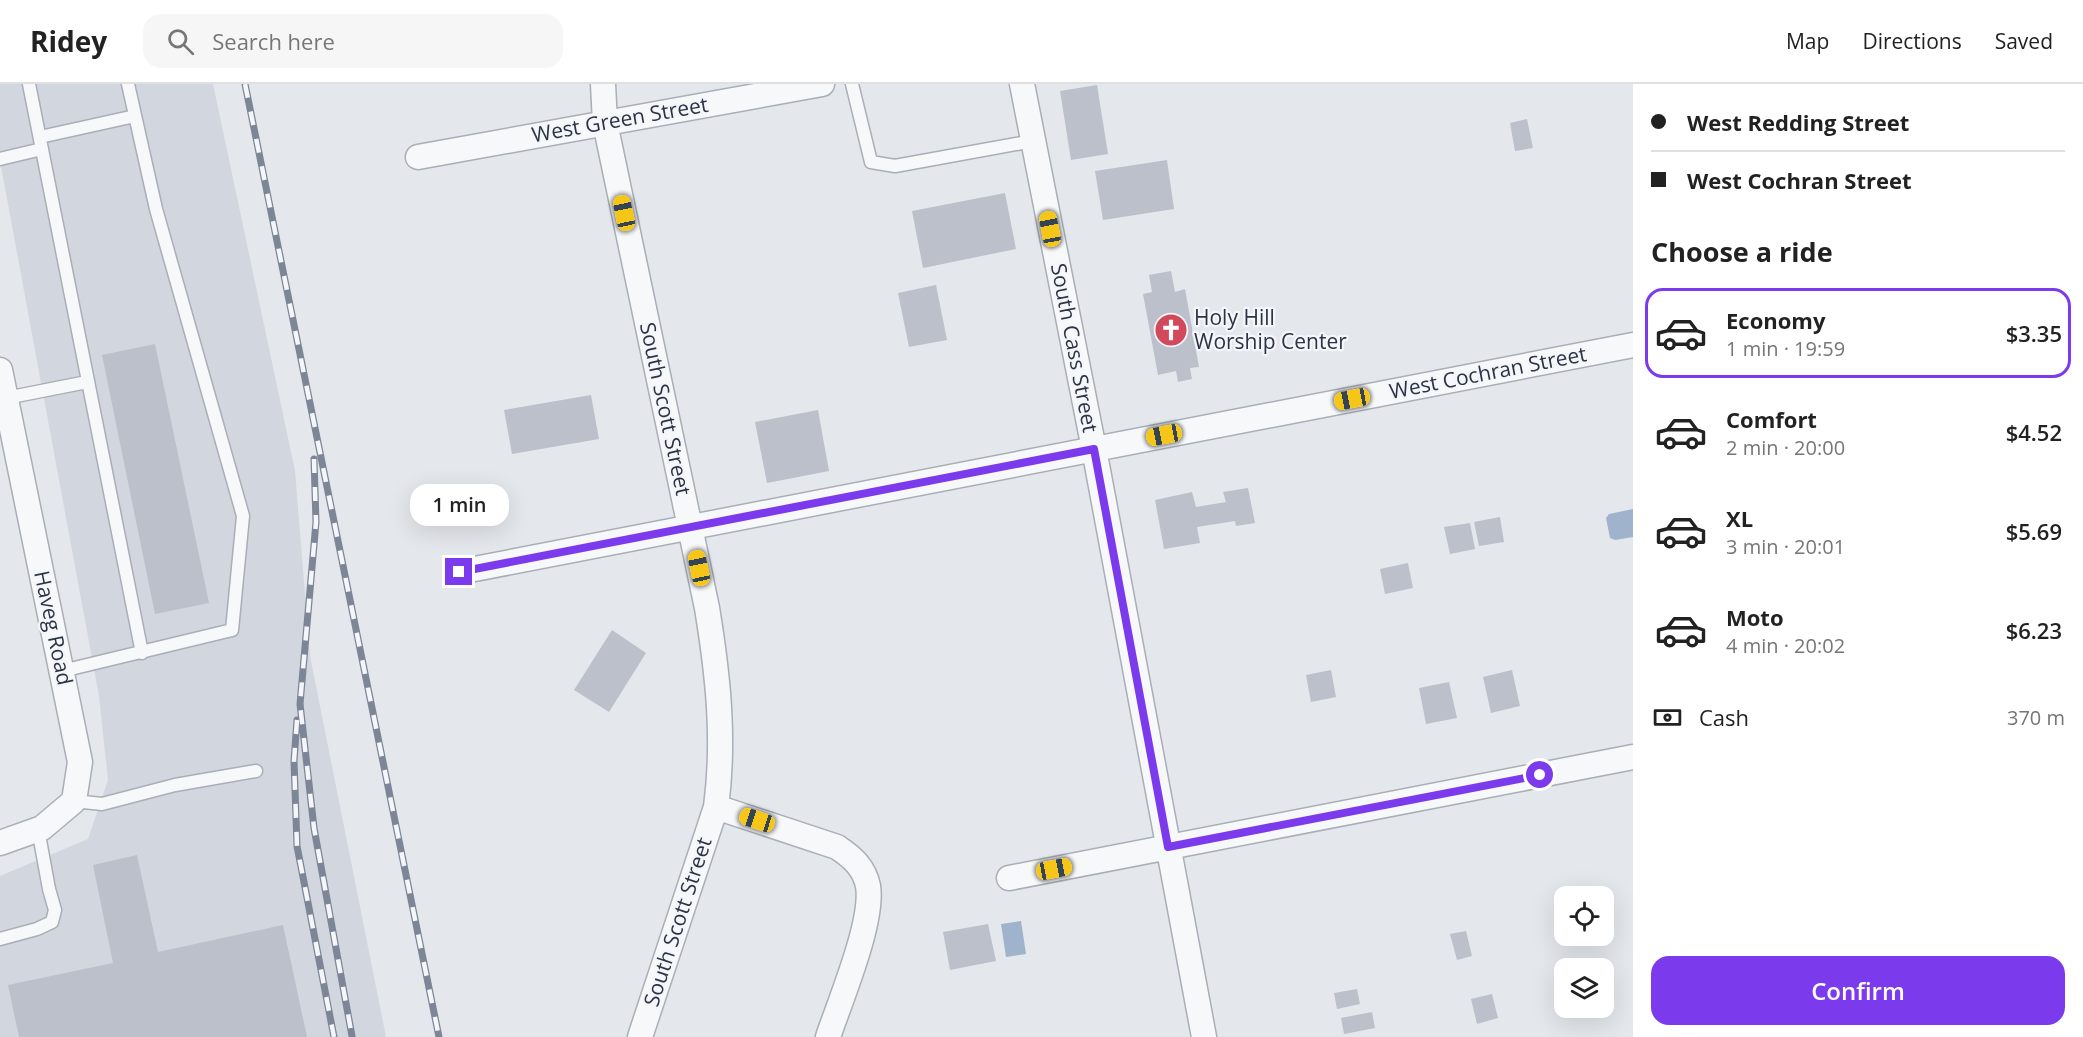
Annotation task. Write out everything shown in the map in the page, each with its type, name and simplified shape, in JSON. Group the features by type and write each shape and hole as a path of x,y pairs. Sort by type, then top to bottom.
{"street":[{"name":"South Scott Street","path":"603,84 605,123 707,608 717,667 721,724 721,773 716,807 640,1037"},
{"name":"West Green Street","path":"418,157 822,84"},
{"name":"South Cass Street","path":"1022,84 1094,449 1204,1037"},
{"name":"West Cochran Street","path":"459,572 1633,345"},
{"name":"Haveg Road","path":"0,370 80,762 74,801"},
{"path":"1009,878 1633,757"},
{"path":"0,843 38,829 74,801"},
{"path":"716,807 837,847 852,857 862,870 867,885 869,905 866,925 828,1037"}],"lane":[{"path":"29,84 142,653"},
{"path":"62,671 232,630 243,516 156,209 128,84"},
{"path":"852,84 870,162 896,166 1033,141"},
{"path":"0,159 41,143 135,116"},
{"path":"6,398 87,382"},
{"path":"74,801 102,804 175,785 256,771"},
{"path":"0,939 37,929 52,922 55,910 38,829"}],"shaded area":[{"path":"0,84 213,84 295,471 310,656 386,1037 0,1037 0,876 88,839 108,780 99,696 0,161"}],"water":[{"path":"1633,509 1633,537 1615,540 1610,538 1606,518 1609,514"},
{"path":"1021,921 1026,954 1006,957 1001,924"}],"building":[{"path":"1097,85 1108,154 1071,160 1060,91"},
{"path":"1527,119 1533,148 1515,151 1510,123"},
{"path":"1167,160 1174,209 1103,220 1095,171"},
{"path":"1005,193 1016,249 923,268 912,211"},
{"name":"Holy Hill Worship Center","path":"1171,271 1175,292 1185,289 1199,367 1190,368 1192,379 1178,382 1176,371 1158,375 1143,294 1152,292 1149,275"},
{"path":"936,285 947,340 909,347 898,293"},
{"path":"155,344 209,603 155,614 102,355"},
{"path":"591,395 599,439 512,454 504,410"},
{"path":"818,410 829,471 767,483 755,422"},
{"path":"1248,488 1255,523 1236,526 1235,521 1197,527 1200,543 1164,549 1155,500 1192,492 1196,507 1226,502 1223,492"},
{"path":"1500,517 1504,542 1479,546 1474,522"},
{"path":"1470,523 1475,549 1450,554 1444,527"},
{"path":"1408,563 1413,588 1385,594 1380,569"},
{"path":"612,630 646,653 609,712 574,690"},
{"path":"1331,670 1336,697 1311,702 1306,675"},
{"path":"1512,670 1520,706 1491,713 1483,677"},
{"path":"1449,682 1457,718 1426,724 1419,688"},
{"path":"137,855 158,952 283,925 307,1037 19,1037 8,985 113,963 93,865"},
{"path":"988,924 996,961 950,970 943,932"},
{"path":"1466,931 1472,956 1457,960 1450,934"},
{"path":"1357,989 1360,1004 1337,1009 1334,993"},
{"path":"1492,994 1498,1018 1477,1024 1471,999"},
{"path":"1372,1012 1375,1028 1344,1034 1341,1018"}],"railway":[{"path":"245,84 439,1037"},
{"path":"314,459 316,522 300,704 314,828 352,1036"},
{"path":"297,720 294,761 297,846 334,1037"}],"place":[{"name":"Holy Hill Worship Center","path":"1171,330"}],"route":[{"path":"459,572 1094,449 1168,847 1540,775"}]}
